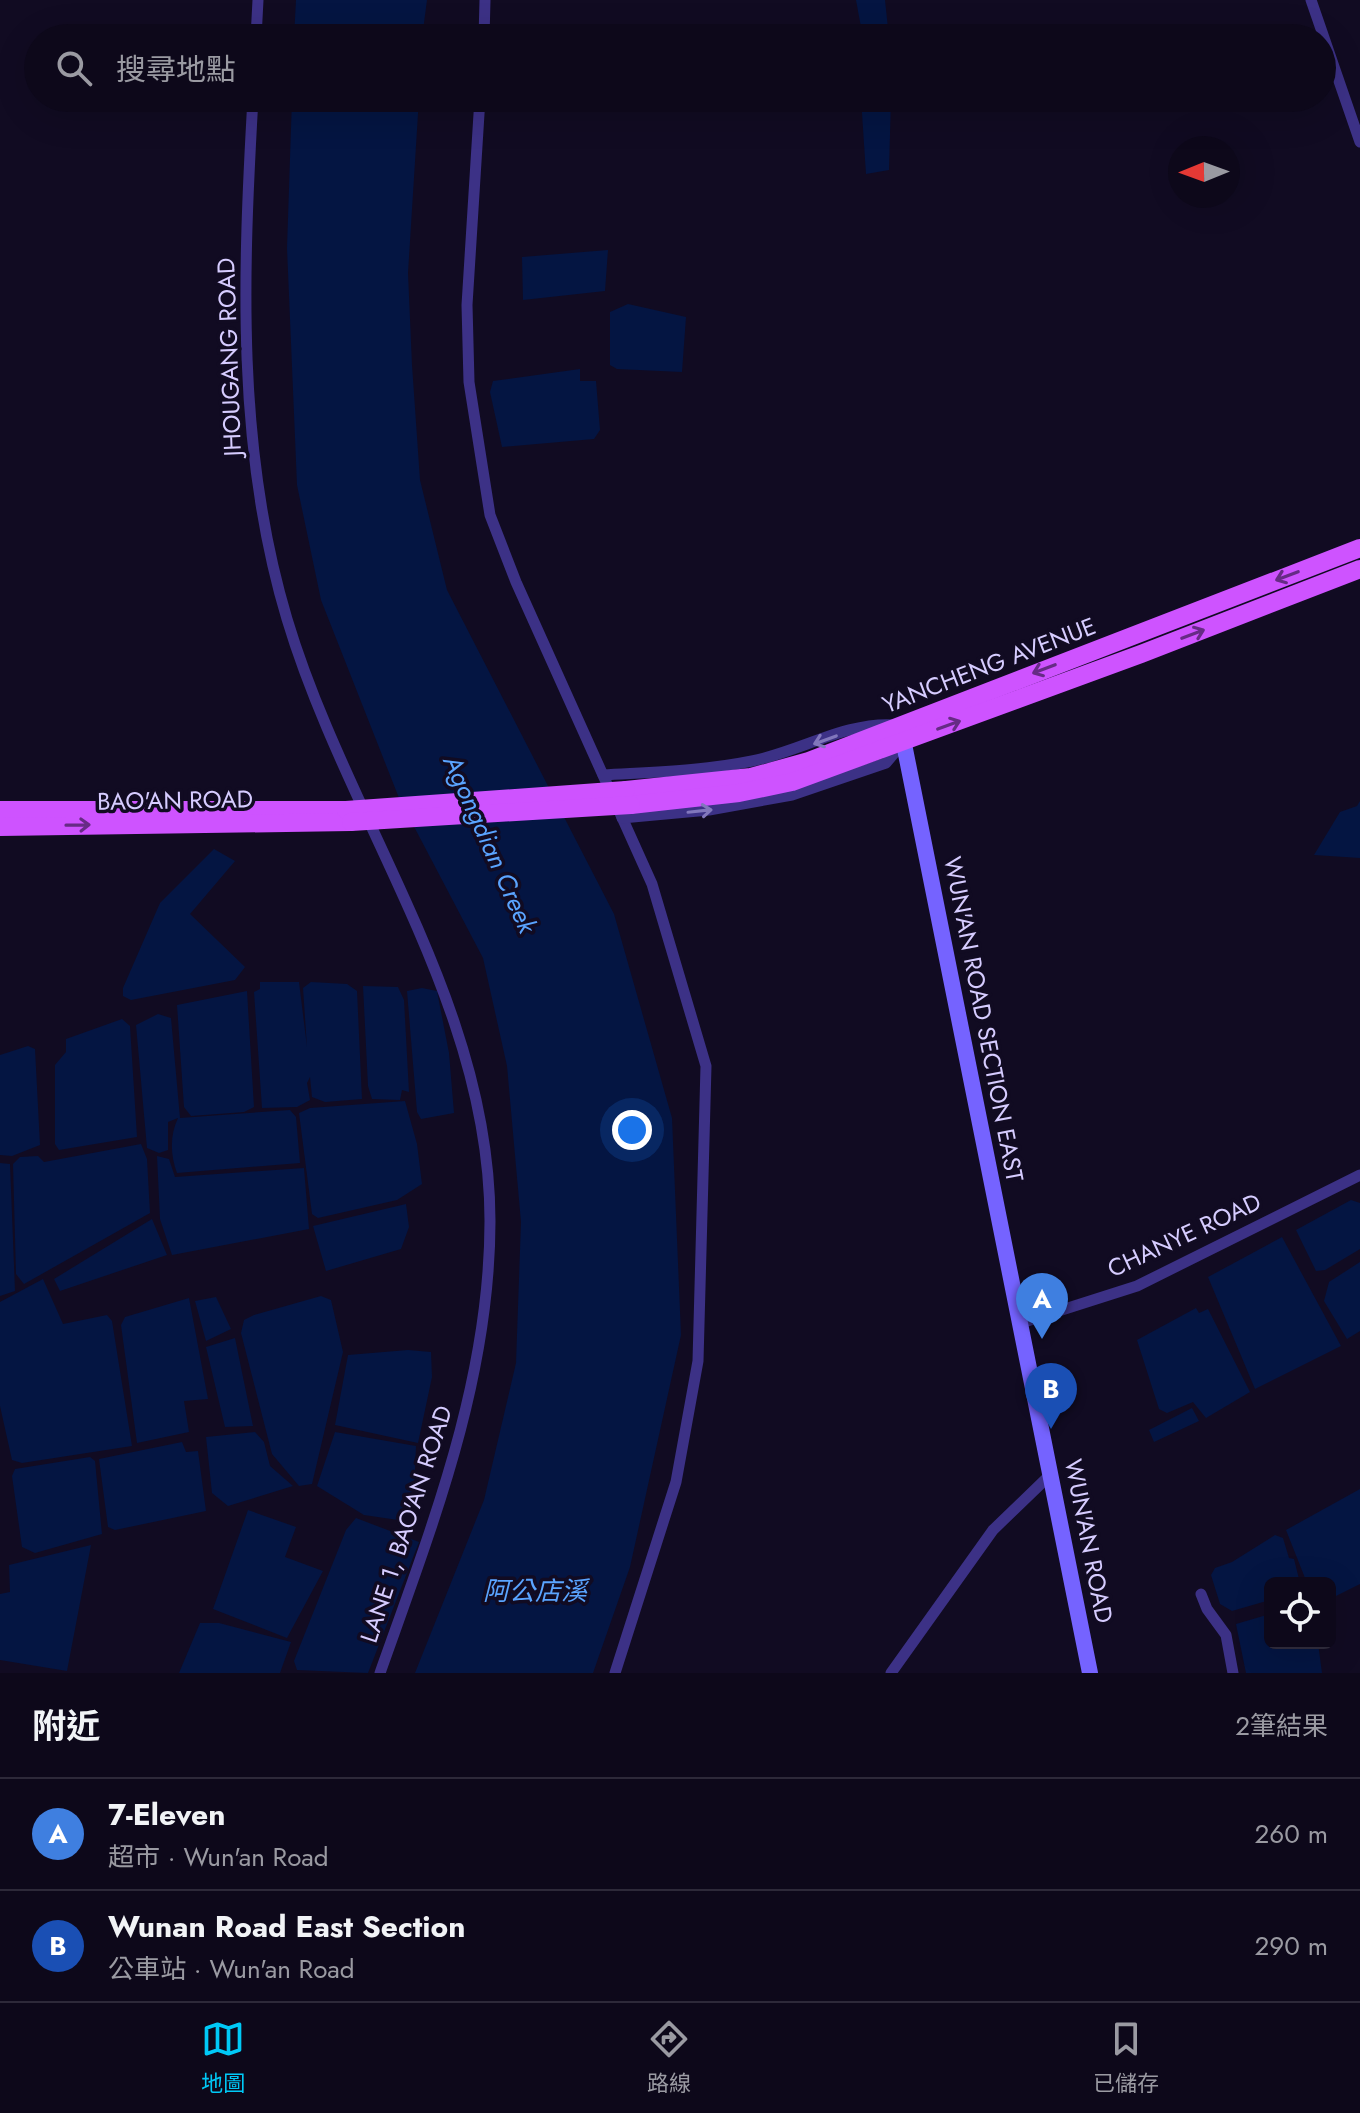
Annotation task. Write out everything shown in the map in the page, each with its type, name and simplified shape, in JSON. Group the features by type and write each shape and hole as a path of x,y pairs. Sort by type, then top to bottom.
{"main road":[{"name":"YANCHENG AVENUE","path":"348,816 627,804 751,777 902,734 1346,567 1360,548"},
{"name":"BAO'AN ROAD","path":"0,810 348,816"},
{"name":"BAO'AN ROAD","path":"0,827 348,816"}],"street":[{"path":"257,24 258,0"},
{"path":"484,24 485,0"},
{"path":"1311,0 1319,24"},
{"path":"1336,72 1360,142"},
{"name":"JHOUGANG ROAD","path":"252,112 244,302 249,425 263,522 287,620 331,736 374,833"},
{"path":"479,112 467,305 469,382 490,515 516,582 603,775 627,804 706,1066 698,1361 676,1482 615,1673"},
{"path":"603,775 752,761 872,723 902,734 886,763 792,795 709,810 627,804"},
{"name":"WUN'AN ROAD SECTION EAST","path":"902,734 1021,1323"},
{"name":"LANE 1, BAO'AN ROAD","path":"374,833 442,983 459,1029 478,1107 490,1218 486,1304 468,1404 453,1465 380,1673"},
{"name":"CHANYE ROAD","path":"1021,1323 1137,1286 1360,1175"},
{"name":"WUN'AN ROAD","path":"1021,1323 1090,1673"},
{"path":"891,1673 993,1530 1051,1474"},
{"path":"1201,1594 1207,1609 1226,1635 1233,1673"}],"water":[{"path":"296,0 427,0 424,24 295,24"},
{"path":"856,0 885,0 888,24 860,24"},
{"name":"阿公店溪","path":"292,112 418,112 408,273 412,365 420,480 447,590 614,914 672,1118 681,1335 630,1567 593,1673 415,1673 484,1500 516,1363 521,1222 507,1066 483,958 399,798 321,600 297,485 287,248"},
{"path":"862,112 891,112 889,170 866,174"},
{"path":"608,250 605,291 523,300 522,257"},
{"path":"628,304 686,317 682,372 617,369 610,365 610,312"},
{"path":"580,369 580,381 596,381 600,430 594,439 502,447 490,392 493,381"},
{"path":"1360,801 1360,858 1314,855 1340,812 1357,806"},
{"path":"214,849 235,861 190,914 245,967 235,980 131,1000 123,996 123,988 160,903"},
{"path":"260,982 299,982 307,1047 303,988 311,982 347,984 357,991 362,1099 325,1102 312,1097 310,1077 307,1083 310,1100 297,1107 262,1108 254,992 260,989"},
{"path":"363,986 398,987 404,1000 409,1092 402,1090 400,1100 372,1099 368,1086"},
{"path":"422,988 437,991 449,1053 454,1113 421,1119 417,1112 407,991"},
{"path":"247,991 254,1107 244,1112 191,1116 184,1107 177,1005"},
{"path":"158,1014 171,1018 180,1118 290,1110 296,1117 300,1163 177,1173 172,1145 178,1118 168,1122 168,1150 159,1153 147,1148 136,1025"},
{"path":"122,1019 130,1026 137,1137 59,1150 55,1144 55,1065 66,1052 66,1039"},
{"path":"28,1046 35,1049 40,1145 12,1156 0,1155 0,1055"},
{"path":"405,1101 417,1144 422,1184 397,1200 318,1218 312,1214 299,1113 310,1108"},
{"path":"141,1144 147,1159 150,1213 24,1284 16,1274 13,1164 20,1157 38,1156 44,1162"},
{"path":"157,1156 169,1159 175,1177 304,1168 309,1229 172,1255 160,1219"},
{"path":"0,1163 10,1164 15,1291 0,1296"},
{"path":"1351,1200 1360,1203 1360,1249 1325,1270 1316,1271 1296,1230"},
{"path":"406,1204 409,1227 401,1249 326,1271 313,1226"},
{"path":"152,1219 167,1255 60,1291 54,1279"},
{"path":"1282,1237 1341,1346 1255,1389 1208,1277"},
{"path":"1360,1262 1360,1331 1347,1339 1324,1301 1329,1282"},
{"path":"43,1279 63,1324 107,1315 112,1321 132,1446 22,1463 12,1460 0,1406 0,1302"},
{"path":"321,1296 331,1300 343,1352 312,1484 299,1486 272,1454 241,1333 244,1320 254,1315"},
{"path":"216,1297 231,1329 206,1341 195,1301"},
{"path":"189,1298 208,1399 184,1401 189,1432 137,1443 121,1325 125,1317"},
{"path":"1196,1308 1199,1313 1208,1309 1250,1392 1206,1418 1193,1402 1167,1413 1159,1409 1137,1340"},
{"path":"235,1338 253,1426 225,1427 206,1347"},
{"path":"408,1350 431,1352 432,1377 418,1443 335,1425 348,1355"},
{"path":"1192,1408 1199,1421 1154,1442 1149,1430"},
{"path":"255,1432 264,1442 270,1466 293,1486 228,1506 212,1493 206,1437"},
{"path":"335,1432 416,1446 414,1493 398,1520 364,1515 317,1486"},
{"path":"182,1442 186,1452 198,1451 206,1511 115,1530 108,1527 99,1459"},
{"path":"90,1457 95,1461 102,1534 35,1553 22,1547 12,1476 15,1469"},
{"path":"1360,1489 1360,1584 1336,1596 1336,1577 1305,1577 1286,1530"},
{"path":"248,1510 296,1527 285,1557 323,1571 287,1638 213,1609"},
{"path":"356,1518 419,1542 368,1673 297,1670 294,1661 346,1530"},
{"path":"1275,1535 1283,1538 1289,1558 1294,1559 1298,1577 1264,1577 1264,1602 1232,1611 1220,1604 1211,1575 1215,1568 1232,1562"},
{"path":"91,1545 67,1671 0,1660 0,1594 10,1592 9,1565"},
{"path":"1264,1616 1264,1649 1319,1649 1322,1673 1246,1673 1236,1624"},
{"path":"200,1623 219,1623 291,1642 280,1673 179,1673"}],"place":[{"name":"7-Eleven","path":"1042,1339"},
{"name":"Wunan Road East Section","path":"1051,1429"}],"water label":[{"name":"Agongdian Creek","path":"490,844"}]}
